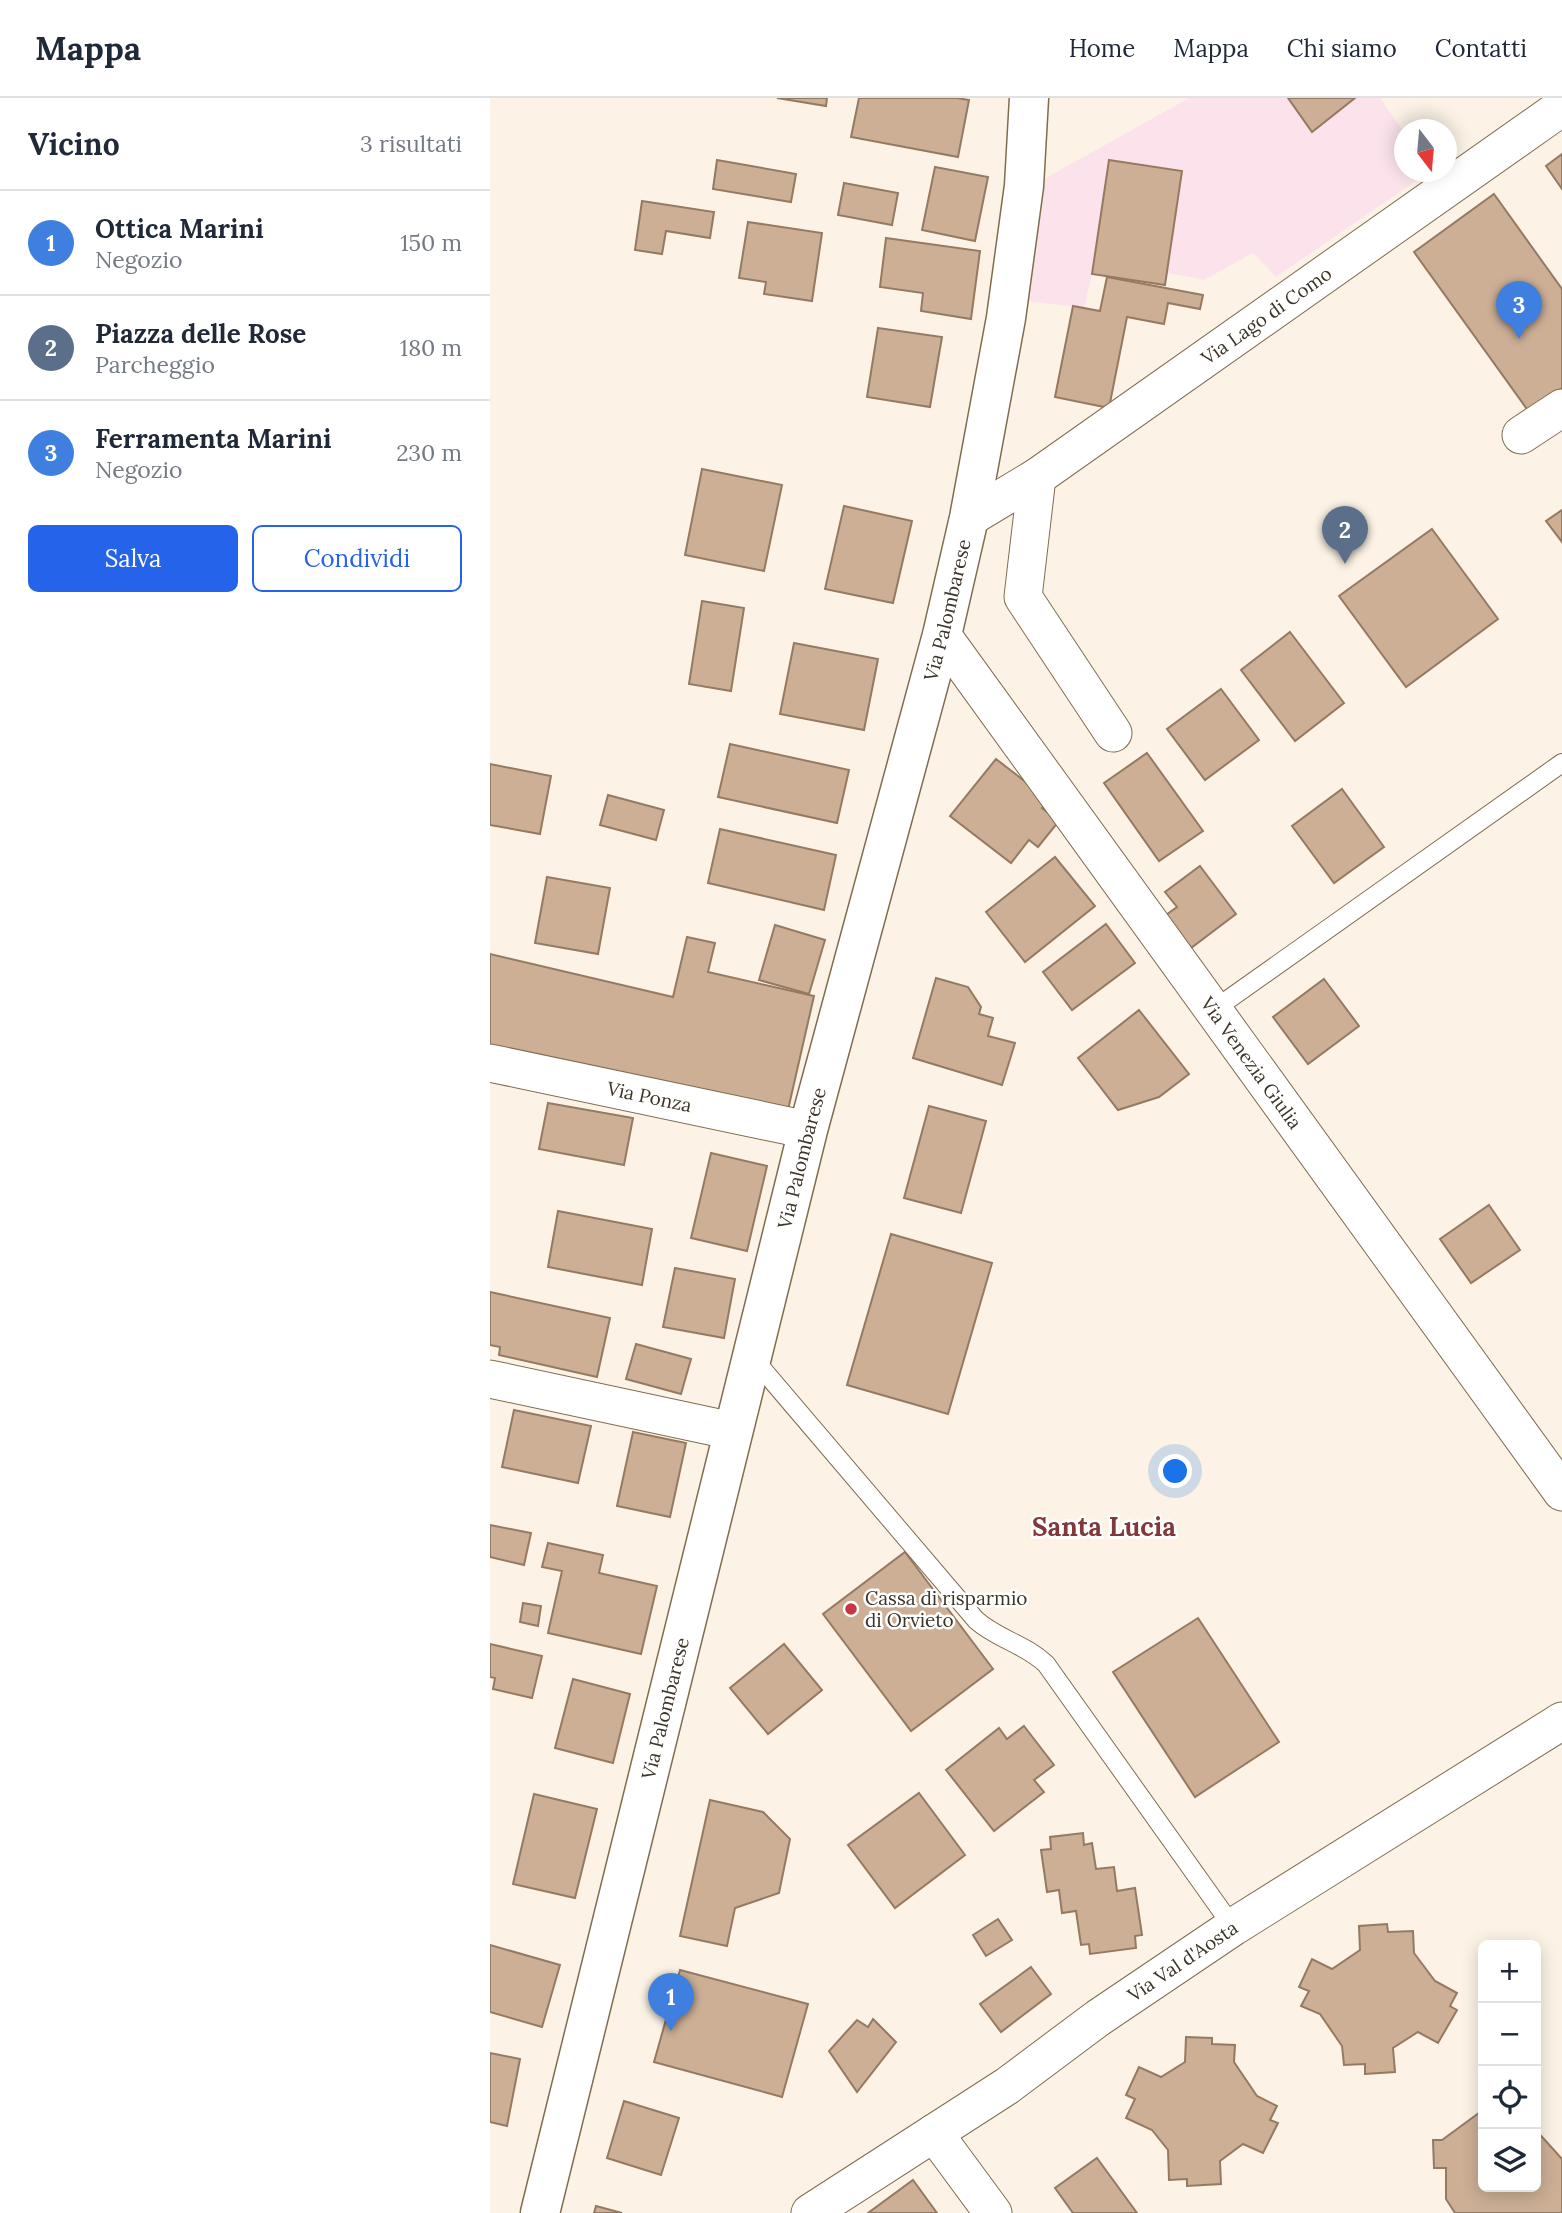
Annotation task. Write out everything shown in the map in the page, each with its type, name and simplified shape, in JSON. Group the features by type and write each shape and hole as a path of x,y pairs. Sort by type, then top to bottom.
{"main road":[{"name":"Via Palombarese","path":"540,2213 808,1130 942,635 969,518 1010,291 1024,186 1029,98"}],"street":[{"name":"Via Lago di Como","path":"969,518 1037,477 1562,107"},
{"path":"1521,435 1562,408"},
{"path":"1037,477 1023,597 1113,733"},
{"name":"Via Venezia Giulia","path":"942,635 1562,1492"},
{"name":"Via Ponza","path":"490,1063 808,1130"},
{"path":"490,1378 733,1431"},
{"name":"Via Val d'Aosta","path":"810,2213 1007,2086 1098,2018 1233,1927 1562,1721"},
{"path":"934,2133 993,2213"}],"lane":[{"path":"1212,1011 1562,763"},
{"path":"752,1357 976,1620 992,1632 1036,1654 1046,1664 1233,1927"}],"shaded area":[{"path":"1189,98 1380,98 1395,119 1394,182 1414,182 1276,277 1253,253 1204,280 1167,273 1109,160 1092,274 1084,308 1026,301 1044,179"}],"building":[{"path":"777,98 827,98 826,106"},
{"path":"859,98 969,100 958,157 851,137"},
{"path":"1288,98 1355,98 1312,132"},
{"path":"1562,154 1562,189 1546,166"},
{"path":"717,160 796,174 791,202 713,189"},
{"path":"1109,160 1182,171 1165,285 1092,274"},
{"path":"935,167 988,177 975,241 922,230"},
{"path":"844,183 898,193 892,225 838,215"},
{"path":"1494,194 1562,289 1562,388 1529,412 1414,252"},
{"path":"642,201 714,212 710,238 666,231 662,254 635,250"},
{"path":"748,222 822,233 812,301 764,294 766,282 739,278"},
{"path":"886,238 980,251 971,319 921,311 923,293 880,287"},
{"path":"1107,277 1203,295 1200,309 1168,303 1164,324 1127,317 1109,408 1055,397 1073,306 1100,311"},
{"path":"878,328 942,337 930,407 867,397"},
{"path":"702,469 782,485 764,571 685,555"},
{"path":"844,506 912,521 893,603 825,589"},
{"path":"1562,510 1562,542 1546,521"},
{"path":"1432,529 1498,619 1406,687 1339,596"},
{"path":"702,601 744,608 731,691 689,684"},
{"path":"1290,632 1344,703 1295,741 1241,670"},
{"path":"794,643 878,659 864,730 780,714"},
{"path":"1221,689 1259,740 1205,780 1167,729"},
{"path":"730,744 849,770 837,823 718,797"},
{"path":"1147,753 1203,831 1159,861 1104,783"},
{"path":"996,759 1049,800 1042,808 1059,821 1038,847 1029,840 1011,863 950,816"},
{"path":"490,764 551,776 540,834 490,825"},
{"path":"1342,789 1384,847 1334,883 1292,826"},
{"path":"608,795 664,810 656,840 600,825"},
{"path":"720,829 836,855 824,910 708,883"},
{"path":"1055,857 1095,906 1025,962 986,912"},
{"path":"1200,866 1236,914 1191,948 1166,915 1177,907 1165,892"},
{"path":"547,877 610,888 598,954 535,943"},
{"path":"1106,924 1135,963 1072,1010 1043,972"},
{"path":"775,925 825,940 809,994 759,980"},
{"path":"687,937 715,943 708,972 814,996 785,1123 490,1055 490,954 673,997"},
{"path":"936,978 968,987 981,1007 979,1014 993,1018 988,1036 1015,1043 1002,1085 913,1058"},
{"path":"1324,979 1359,1026 1308,1064 1273,1017"},
{"path":"1139,1010 1189,1074 1159,1097 1118,1110 1078,1058"},
{"path":"548,1103 633,1118 624,1165 539,1149"},
{"path":"929,1106 986,1121 961,1213 904,1198"},
{"path":"711,1153 767,1166 747,1251 691,1238"},
{"path":"1489,1205 1520,1250 1471,1283 1440,1239"},
{"path":"558,1211 652,1229 642,1285 548,1267"},
{"path":"891,1234 992,1263 948,1414 847,1385"},
{"path":"675,1268 735,1279 724,1338 663,1327"},
{"path":"490,1292 610,1318 597,1377 499,1355 500,1347 490,1345"},
{"path":"636,1344 691,1359 681,1394 626,1379"},
{"path":"514,1410 591,1426 578,1483 502,1467"},
{"path":"633,1432 686,1443 670,1517 617,1506"},
{"path":"490,1525 531,1533 524,1565 490,1557"},
{"path":"548,1543 603,1555 599,1573 657,1586 641,1654 548,1633 562,1571 542,1567"},
{"path":"905,1552 993,1669 911,1731 823,1614"},
{"path":"523,1603 541,1606 538,1626 520,1622"},
{"path":"1198,1618 1279,1742 1195,1797 1113,1672"},
{"path":"490,1644 542,1656 532,1698 493,1689 495,1678 490,1677"},
{"path":"784,1644 822,1690 768,1734 730,1688"},
{"path":"573,1679 630,1694 613,1763 555,1748"},
{"path":"1024,1726 1054,1765 1034,1780 1044,1792 994,1831 946,1770 999,1728 1007,1739"},
{"path":"919,1793 965,1855 895,1908 848,1845"},
{"path":"534,1794 597,1809 575,1898 513,1884"},
{"path":"710,1800 763,1812 790,1839 779,1893 735,1908 727,1946 680,1936"},
{"path":"1083,1833 1084,1845 1092,1843 1096,1869 1114,1867 1117,1891 1135,1888 1142,1935 1135,1936 1136,1948 1090,1954 1089,1944 1081,1945 1076,1911 1062,1913 1059,1890 1047,1892 1041,1850 1051,1849 1050,1837"},
{"path":"998,1919 1012,1940 986,1956 973,1935"},
{"path":"1387,1924 1388,1932 1413,1931 1414,1953 1435,1981 1457,1993 1450,2006 1457,2010 1438,2043 1418,2032 1393,2048 1395,2072 1365,2074 1365,2064 1344,2065 1342,2046 1320,2014 1301,2006 1309,1991 1299,1987 1312,1959 1332,1969 1360,1950 1359,1926"},
{"path":"490,1945 560,1965 542,2027 490,2012"},
{"path":"1031,1967 1051,1994 1001,2032 980,2004"},
{"path":"680,1970 808,2004 782,2097 654,2062"},
{"path":"873,2019 896,2042 857,2092 829,2051 857,2020 868,2027"},
{"path":"1186,2037 1212,2038 1212,2044 1235,2045 1234,2062 1257,2096 1277,2106 1270,2120 1278,2123 1263,2153 1243,2144 1220,2161 1221,2184 1187,2186 1187,2179 1169,2180 1168,2150 1152,2130 1126,2118 1135,2099 1126,2095 1139,2067 1161,2077 1185,2062"},
{"path":"490,2053 520,2059 507,2126 490,2122"},
{"path":"624,2101 679,2118 661,2175 607,2158"},
{"path":"1478,2114 1478,2192 1541,2192 1541,2136 1562,2159 1562,2213 1455,2213 1446,2199 1446,2168 1434,2168 1433,2140 1442,2140"},
{"path":"1097,2158 1137,2213 1073,2213 1055,2188"},
{"path":"913,2180 937,2213 868,2213"},
{"path":"596,2206 622,2213 594,2213"}],"place":[{"name":"Ferramenta Marini","path":"1519,339"},
{"name":"Piazza delle Rose","path":"1345,564"},
{"name":"Cassa di risparmio di Orvieto","path":"851,1609"},
{"name":"Ottica Marini","path":"671,2031"}],"district":[{"name":"Santa Lucia","path":"1104,1526"}]}
